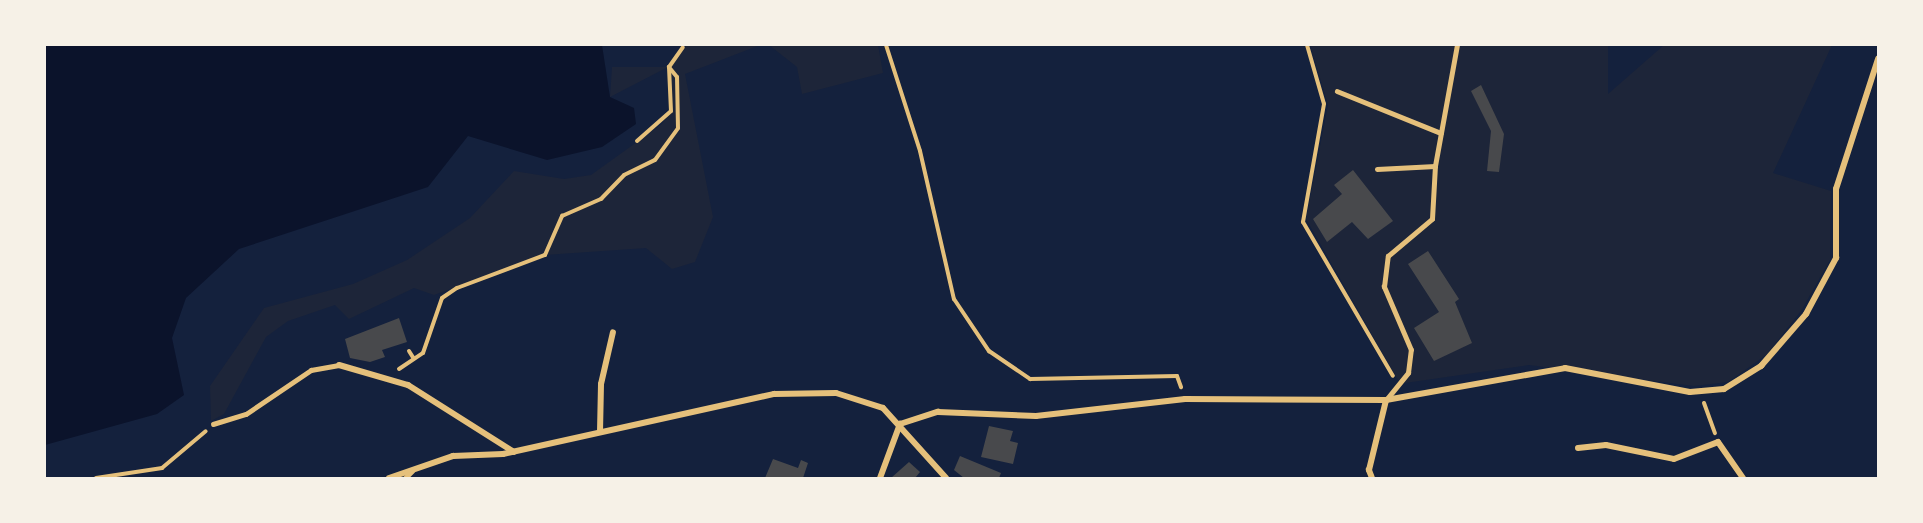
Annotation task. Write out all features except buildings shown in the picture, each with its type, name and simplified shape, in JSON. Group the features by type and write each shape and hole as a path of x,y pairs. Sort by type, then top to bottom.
{"street":[{"path":"900,424 938,412 1036,416 1185,399 1386,400 1565,368 1699,391 1724,389 1761,366 1811,305 1836,258 1836,189 1878,59"},
{"path":"600,432 601,384 613,332"},
{"path":"339,365 386,378 442,403 514,452"},
{"path":"389,478 418,465 453,456 514,452 774,394 826,393 862,398 900,424 946,478"},
{"path":"1372,478 1369,470 1386,400"},
{"path":"880,478 900,424"},
{"path":"1578,448 1606,445 1674,459 1719,442 1743,478"}],"lane":[{"path":"1386,400 1408,373 1411,350 1384,287 1388,256 1432,219 1435,166 1456,45"},
{"path":"1337,91 1441,133"},
{"path":"1377,169 1435,166"},
{"path":"213,424 246,414 311,370 339,365"},
{"path":"405,478 418,465"}],"path":[{"path":"886,45 920,151 954,299 988,351 1030,379 1177,376 1185,399"},
{"path":"1307,45 1324,104 1303,222 1393,378 1386,400"},
{"path":"637,141 671,111 669,67 683,47"},
{"path":"386,378 423,353 442,298 457,288 545,255 562,216 601,199 624,175 655,160 678,128 677,77 669,67"},
{"path":"409,351 414,359"},
{"path":"1699,391 1719,442"},
{"path":"96,478 162,468 194,446 213,424"}],"shaded area":[{"path":"45,45 602,45 610,97 634,108 636,124 602,147 547,160 468,136 428,187 239,249 186,298 172,338 184,395 157,414 45,445"},
{"path":"687,45 760,45 685,74 713,217 695,262 672,269 646,248 545,255 434,295 414,288 349,319 335,305 288,321 266,337 224,414 211,421 210,386 264,308 353,284 407,260 470,218 514,171 564,179 591,175 662,124 671,111 668,67"},
{"path":"769,45 878,45 883,73 802,94 797,67"},
{"path":"1310,45 1608,45 1608,94 1664,45 1832,45 1773,173 1831,191 1830,260 1801,311 1766,355 1728,382 1694,386 1529,365 1405,383 1398,380 1306,219 1328,105"},
{"path":"612,67 668,67 610,97"}]}
